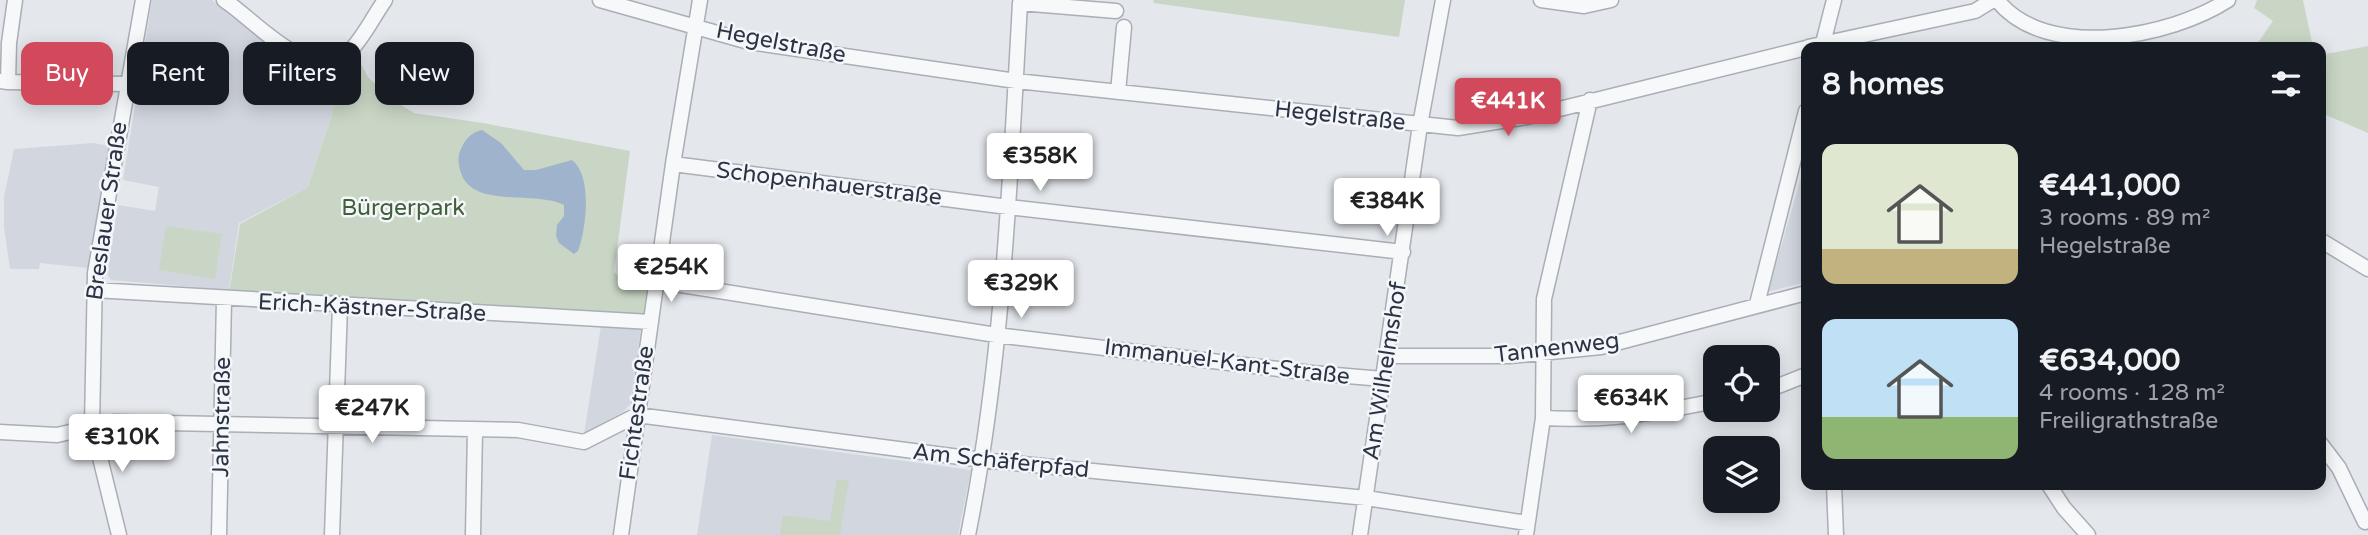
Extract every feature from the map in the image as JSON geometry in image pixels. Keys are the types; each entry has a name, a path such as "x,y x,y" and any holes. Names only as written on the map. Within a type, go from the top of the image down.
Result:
{"street":[{"path":"15,0 4,63 4,81 126,84"},
{"name":"Breslauer Straße","path":"120,535 92,425 94,290 126,84 143,0"},
{"path":"224,0 277,42 321,62 335,61 349,52 385,0"},
{"name":"Hegelstraße","path":"600,0 749,42 1016,81 1469,128 1801,49"},
{"name":"Fichtestraße","path":"621,535 673,164 700,0"},
{"name":"Am Wilhelmshof","path":"1360,535 1420,125 1443,0"},
{"path":"1541,0 1584,6 1611,0"},
{"path":"1824,42 1834,0"},
{"path":"1995,0 2008,13 2039,27 2065,34 2101,37 2175,26 2228,0"},
{"name":"Hegelstraße","path":"1836,42 1975,11 1995,0"},
{"path":"968,535 983,460 996,335 1008,207 1020,3 1116,11"},
{"path":"1118,92 1124,27"},
{"path":"1527,529 1543,418 1544,299 1590,100"},
{"path":"1757,304 1801,131"},
{"name":"Schopenhauerstraße","path":"673,164 1008,207 1403,252"},
{"path":"2326,244 2368,269"},
{"name":"Immanuel-Kant-Straße","path":"656,281 996,335 1383,379"},
{"name":"Erich-Kästner-Straße","path":"94,290 224,300 651,322"},
{"name":"Tannenweg","path":"1387,356 1461,358 1601,347 1801,294"},
{"name":"Jahnstraße","path":"219,535 224,300"},
{"path":"332,535 340,306"},
{"path":"1780,385 1801,376"},
{"path":"1543,418 1595,421 1637,417 1703,403"},
{"path":"0,432 57,435 108,422 526,431 584,442 637,415"},
{"name":"Am Schäferpfad","path":"637,415 983,460 1366,498 1527,529"},
{"path":"473,535 475,430"},
{"path":"2326,451 2339,468 2364,525"},
{"path":"1834,490 1836,535"},
{"path":"2052,490 2088,535"}],"shaded area":[{"path":"152,0 212,0 266,42 243,42 243,105 334,105 308,187 239,223 229,290 111,280 107,274 118,205 155,211 159,187 123,180 135,105 229,105 229,42 145,42"},
{"path":"94,143 109,146 88,268 40,263 39,269 10,269 4,227 4,197 14,149"},
{"path":"1801,177 1801,283 1768,292"},
{"path":"601,326 641,329 630,404 623,412 584,434"},
{"path":"712,435 971,470 958,535 697,535"}],"green space":[{"path":"1153,0 1405,0 1399,37 1154,3"},
{"path":"2257,0 2303,0 2312,42 2258,42 2273,21 2254,8"},
{"path":"2368,46 2368,133 2326,115 2326,54"},
{"name":"Bürgerpark","path":"361,64 375,84 375,105 401,105 414,113 483,123 630,151 614,272 626,282 649,288 645,316 229,293 240,224 308,187 334,105 361,105"},
{"path":"166,226 222,234 215,279 159,270"},
{"path":"837,479 849,481 840,535 780,535 783,515 830,521"}],"water":[{"path":"482,130 501,143 524,170 536,170 572,160 579,168 586,204 578,251 574,254 559,243 556,236 557,225 564,216 564,205 537,199 491,195 468,184 460,170 459,153 467,138"}]}
